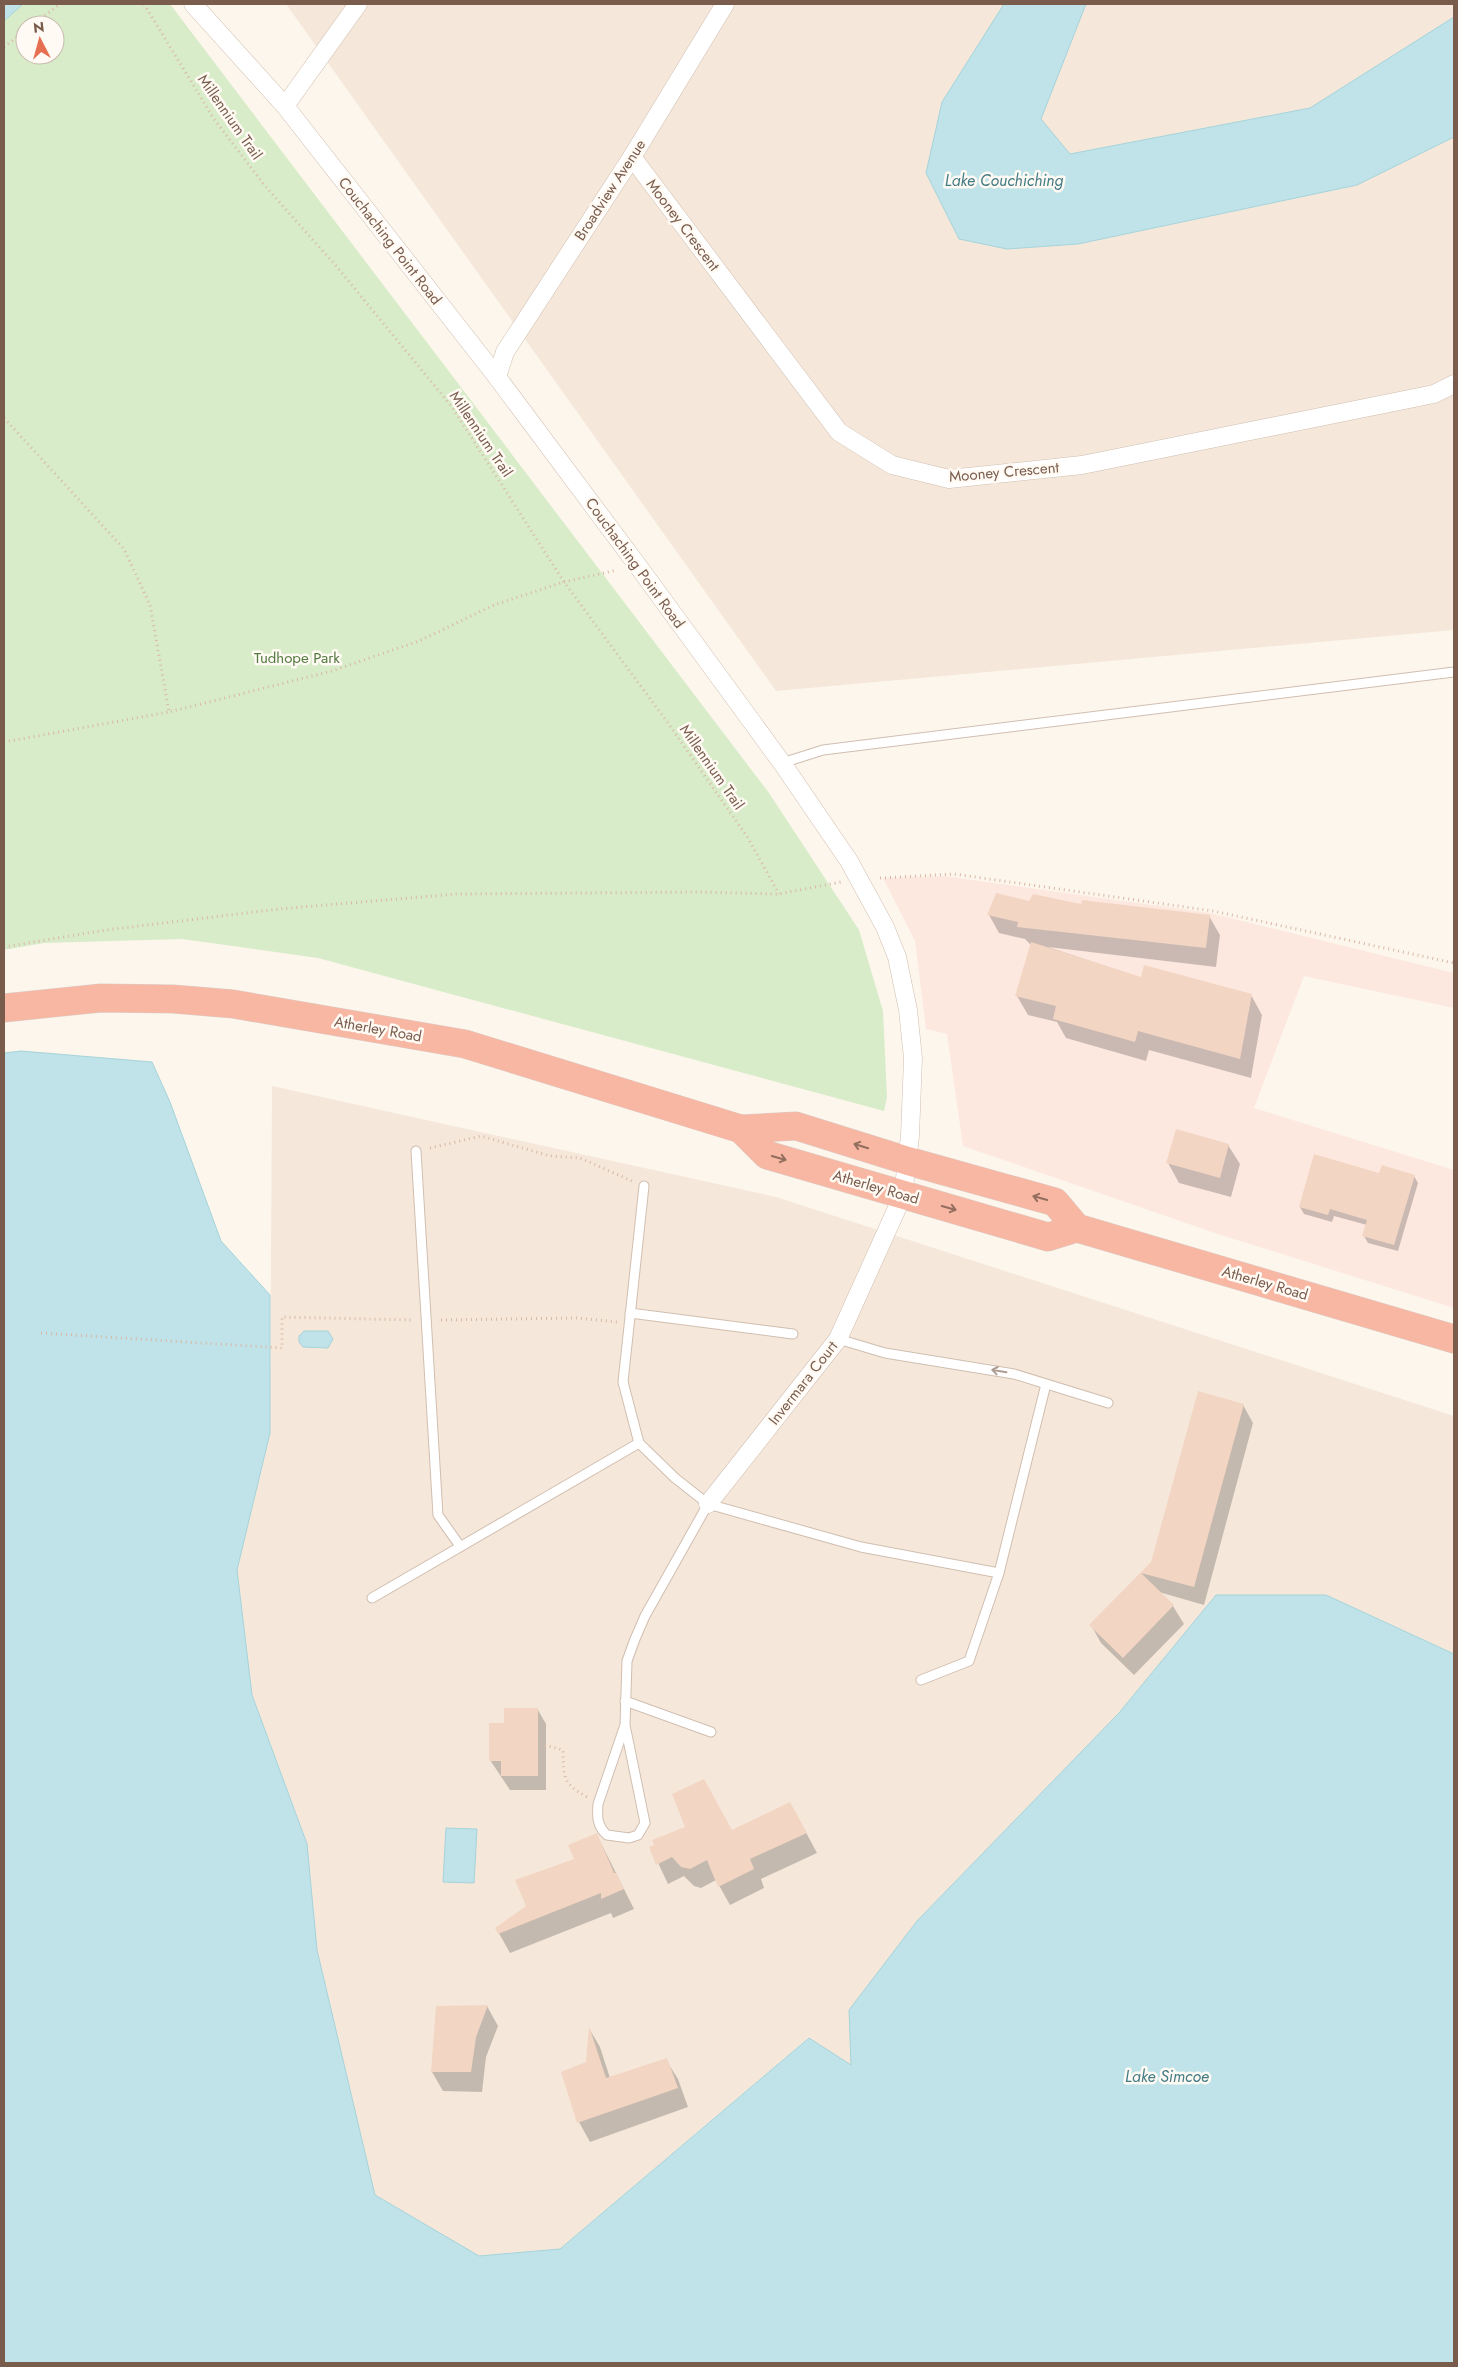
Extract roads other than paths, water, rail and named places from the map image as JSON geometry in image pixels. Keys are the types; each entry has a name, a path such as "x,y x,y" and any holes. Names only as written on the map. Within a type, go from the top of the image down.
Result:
{"highway":[{"name":"Atherley Road","path":"4,1008 101,998 173,998 234,1004 465,1044 741,1129 796,1126 908,1161 1055,1202 1077,1228 1454,1339"},
{"name":"Atherley Road","path":"741,1129 767,1155 1048,1237 1077,1228"}],"street":[{"name":"Couchaching Point Road","path":"193,4 285,106 497,377 782,763 859,879 885,927 897,957 908,1010 913,1058 908,1161 903,1195"},
{"path":"285,106 358,4"},
{"name":"Broadview Avenue","path":"497,377 505,352 632,157 725,4"},
{"name":"Mooney Crescent","path":"632,157 839,432 892,465 949,479 1082,465 1434,394 1454,384"},
{"name":"Invermara Court","path":"708,1504 838,1339 903,1195"}],"lane":[{"path":"782,763 823,750 1454,672"},
{"path":"416,1151 438,1515 460,1546"},
{"path":"644,1186 623,1382 639,1442 675,1478 708,1504 862,1547 999,1573"},
{"path":"630,1313 794,1334"},
{"path":"838,1339 885,1353 1014,1374 1108,1403"},
{"path":"921,1680 970,1660 999,1573 1046,1384"},
{"path":"372,1598 639,1442"},
{"path":"625,1725 598,1804 598,1825 607,1835 629,1838 638,1835 645,1823 625,1725 624,1701 628,1661 645,1616 708,1504"},
{"path":"624,1701 711,1732"}],"water":[{"path":"4,4 23,4 4,21"},
{"name":"Lake Couchiching","path":"1004,4 1086,4 1041,119 1070,154 1310,108 1454,17 1454,137 1357,185 1078,244 1007,249 959,239 926,173 942,102"},
{"name":"Lake Simcoe","path":"21,1051 152,1062 170,1102 221,1241 270,1295 270,1433 237,1570 252,1695 307,1844 317,1950 375,2195 479,2256 560,2249 809,2038 851,2065 849,2010 917,1921 1119,1713 1216,1595 1326,1595 1454,1654 1454,2363 4,2363 4,1053"},
{"path":"304,1331 328,1331 333,1339 328,1348 303,1347 299,1342 299,1336"},
{"path":"446,1828 477,1829 474,1883 443,1882"}],"park label":[{"name":"Tudhope Park","path":"297,658"}]}
